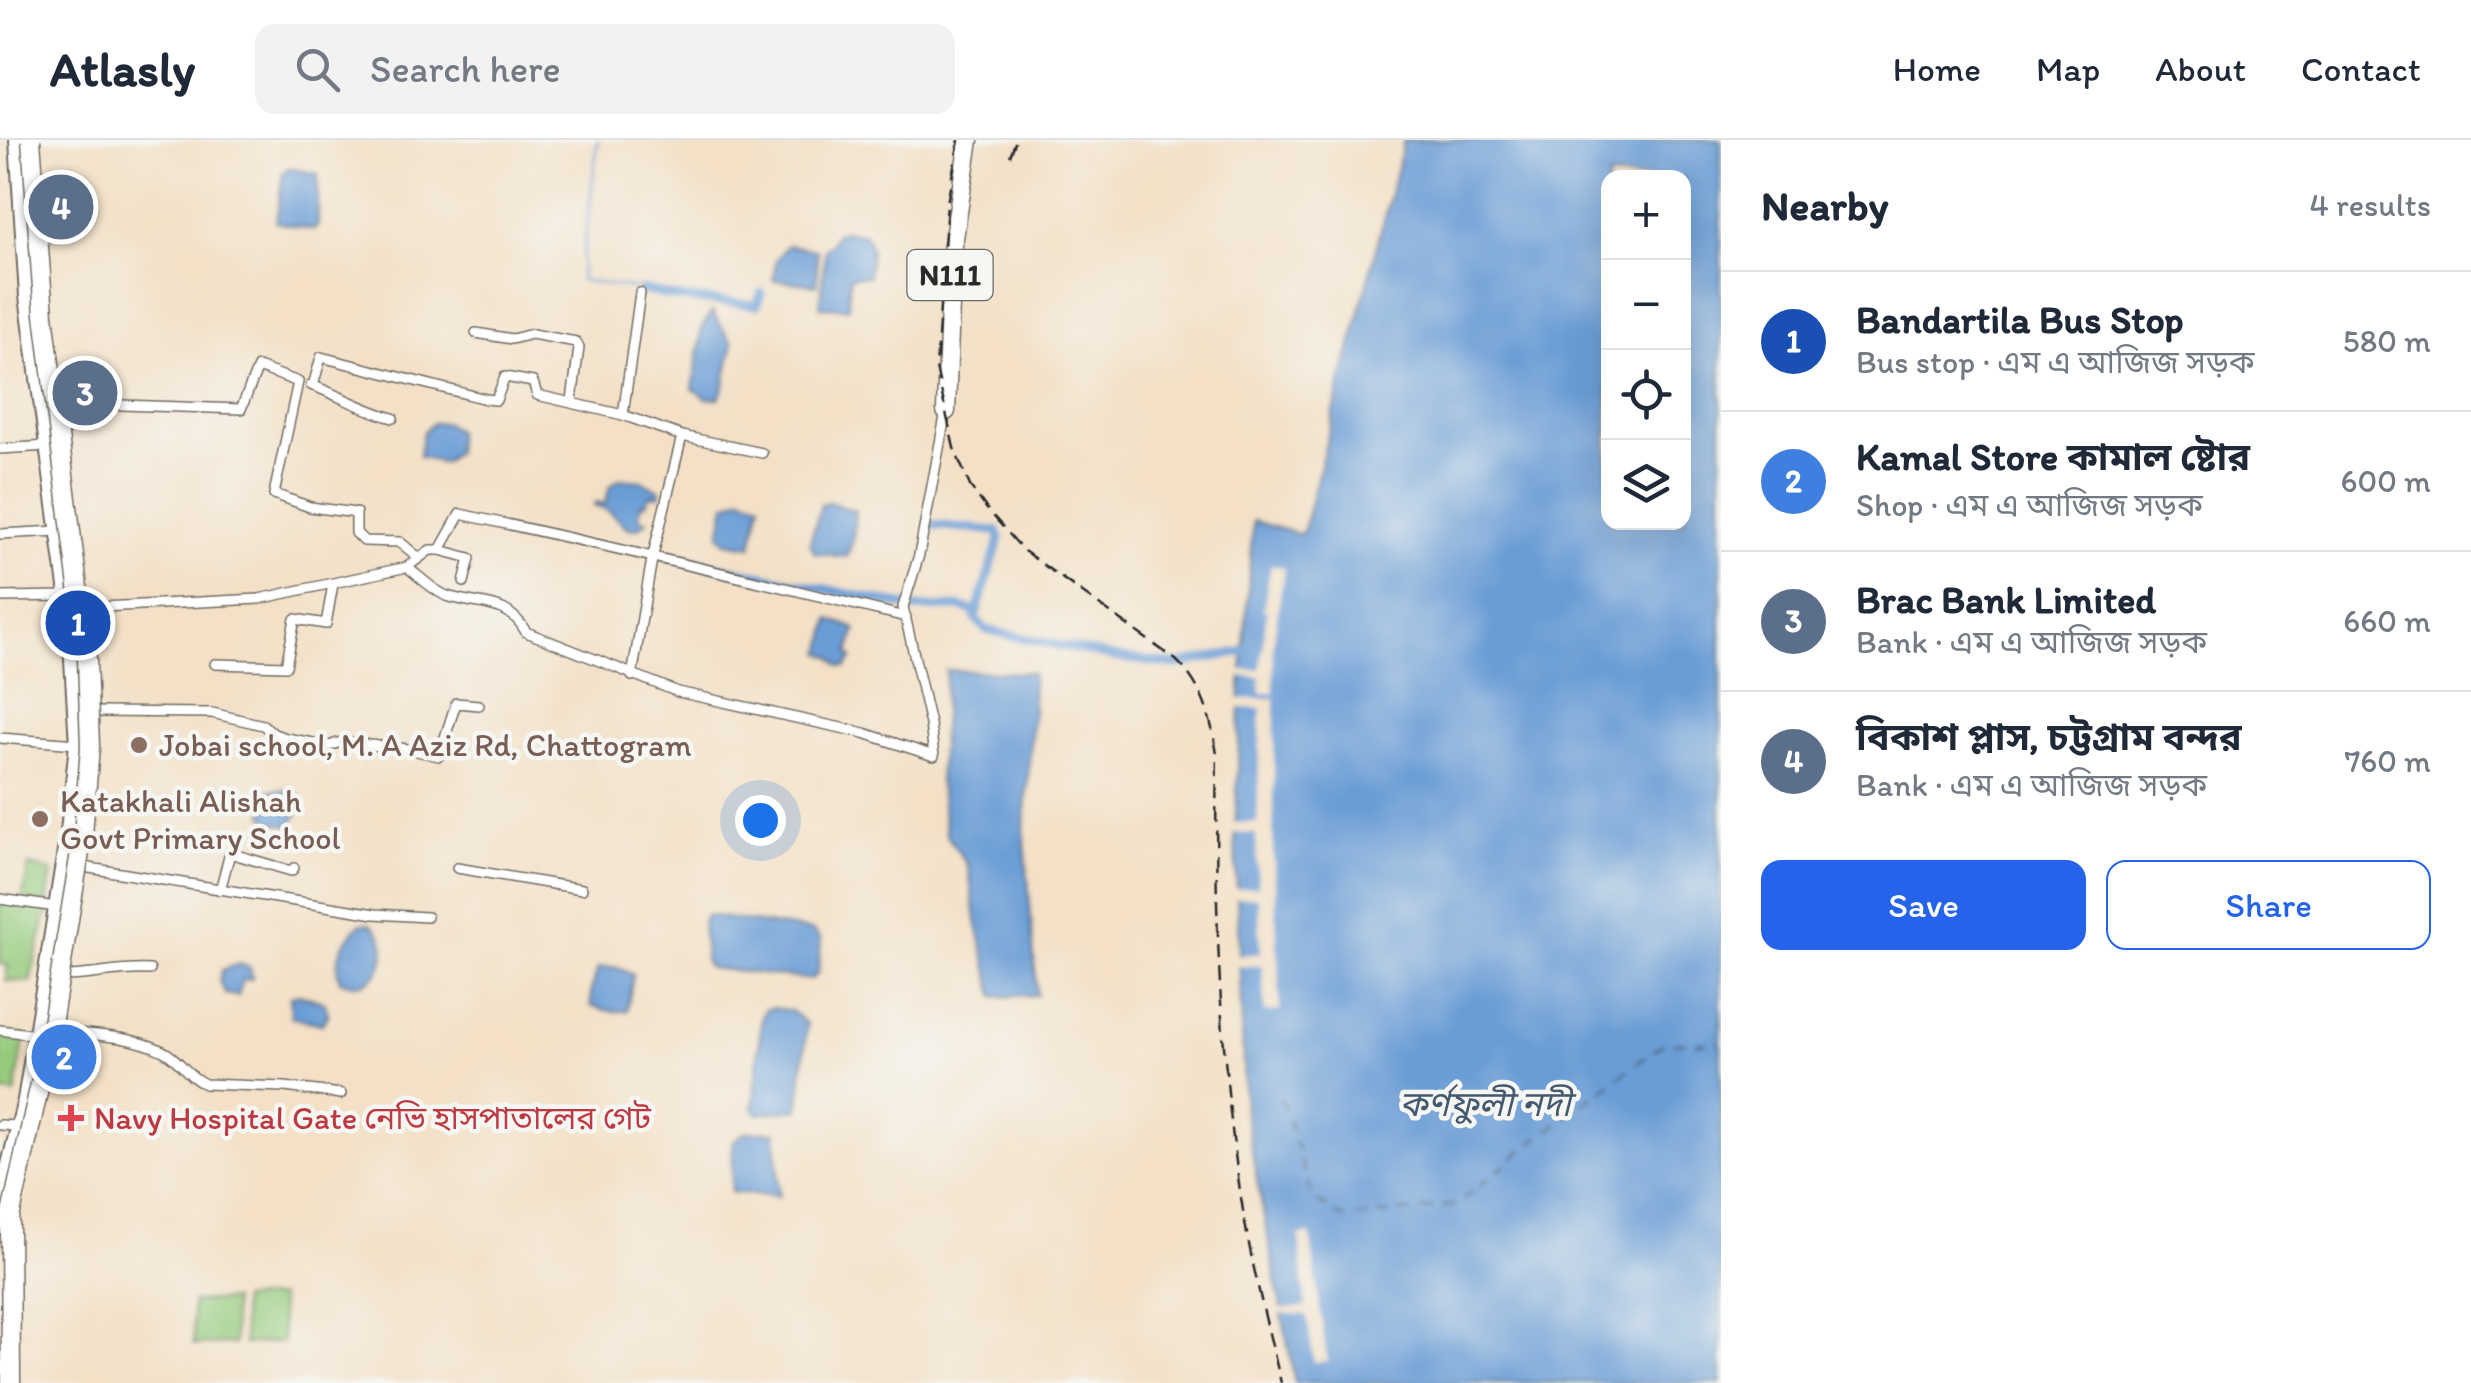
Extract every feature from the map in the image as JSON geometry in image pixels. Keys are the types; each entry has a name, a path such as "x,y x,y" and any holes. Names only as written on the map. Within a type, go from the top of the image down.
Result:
{"highway":[{"path":"2,1383 2,1217 42,1028 74,834 81,747 79,659 35,316 20,140"},
{"path":"13,1383 10,1218 48,1048 83,834 90,746 87,659 44,315 33,140"},
{"name":"N111","path":"946,411 952,251 969,140"}],"main road":[{"path":"0,1202 36,1035 68,832 77,744 68,603 27,296 20,140"},
{"path":"13,1383 15,1220 55,1031 83,867 95,747 87,607 48,303 33,140"}],"street":[{"path":"623,415 640,294"},
{"path":"476,333 512,339 532,334 576,342 580,348 572,400"},
{"path":"314,386 321,357 486,399 496,400 505,377 519,378 533,382 537,395 572,400 682,436 762,452"},
{"path":"62,403 241,409 258,368 337,394 359,407 393,418"},
{"path":"298,382 274,494 310,507 356,513 356,533 364,541 400,542 418,558"},
{"path":"407,567 444,595 505,608 517,617 526,632 632,676 695,696 864,733 934,756 904,609 919,554 946,411"},
{"path":"632,676 652,559 682,436"},
{"path":"0,449 47,446"},
{"path":"440,550 460,514 582,539 652,559 904,609"},
{"path":"0,534 59,531"},
{"path":"0,597 87,607 259,599 407,567 430,550 470,558 464,582"},
{"path":"214,664 286,666 294,620 326,624 333,584"},
{"path":"94,712 212,714 263,724 274,734 328,746 341,742 440,756 456,703 479,705"},
{"path":"0,738 77,744"},
{"path":"220,890 230,853 291,871 294,868"},
{"path":"83,867 375,914 427,917"},
{"path":"456,868 582,888"},
{"path":"0,899 56,907"},
{"path":"64,976 86,976 114,969 150,970"},
{"path":"0,1030 36,1035"},
{"path":"55,1031 152,1046 168,1053 193,1079 206,1084 341,1094"},
{"path":"0,1125 18,1126"}],"green space":[{"path":"29,866 52,871 47,904 22,900"},
{"path":"0,901 48,909 30,982 6,980 8,965 0,964"},
{"path":"0,1033 25,1036 15,1094 0,1091"},
{"path":"279,1297 283,1342 244,1344 241,1300"},
{"path":"232,1300 234,1344 194,1345 192,1302"}],"water":[{"name":"কর্ণফুলী নদী","path":"1404,140 1721,140 1721,1383 1295,1383 1245,1114 1235,838 1253,521 1298,534 1303,532"},
{"path":"289,168 318,174 318,225 314,230 276,222 283,172"},
{"path":"836,233 866,235 871,251 868,276 850,277 848,308 820,307 825,248"},
{"path":"787,245 817,250 817,285 773,280 776,260"},
{"path":"712,312 733,344 719,398 706,398 693,389 702,327"},
{"path":"433,423 446,423 457,431 455,452 443,463 419,456 423,432"},
{"path":"619,479 642,481 661,491 660,496 650,495 647,504 641,504 639,518 647,521 638,528 628,528 607,510 594,506 596,502 605,504 610,486"},
{"path":"742,497 761,503 752,546 726,542 720,535 726,504"},
{"path":"828,502 855,511 847,557 815,553 810,543 821,505"},
{"path":"830,619 856,629 849,653 853,657 847,667 822,653"},
{"path":"946,670 1032,673 1024,828 1037,995 995,997 977,926 968,866 946,834 939,781"},
{"path":"287,790 300,799 290,826 271,822 264,816 265,791"},
{"path":"707,915 813,931 821,940 818,973 805,979 710,968 705,962 702,921"},
{"path":"368,923 376,929 384,947 381,967 367,981 340,981 337,965 341,951 359,925"},
{"path":"239,964 250,968 252,979 242,980 238,996 225,994 219,981 222,970"},
{"path":"616,967 633,975 627,1011 591,1006 598,968"},
{"path":"299,994 325,1003 328,1014 322,1024 291,1017 290,997"},
{"path":"766,1009 791,1011 807,1024 799,1109 758,1114 753,1108 762,1015"},
{"path":"745,1132 776,1132 779,1196 731,1192 733,1142"}],"pier":[{"path":"1271,565 1284,567 1273,646 1274,693 1261,693 1260,677 1237,676 1237,670 1260,669 1267,611 1263,610"},
{"path":"1275,698 1273,846 1280,1011 1265,1012 1262,965 1235,967 1235,956 1261,953 1258,897 1233,898 1232,889 1258,887 1256,834 1233,833 1232,823 1257,822 1261,708 1235,708 1236,699"},
{"path":"1310,1234 1327,1361 1314,1362 1307,1315 1278,1313 1278,1309 1306,1307 1299,1236"}],"waterway":[{"path":"598,140 580,280 636,289"},
{"path":"642,290 678,298 757,305 761,293"},
{"path":"932,525 997,531 1000,538 975,618 986,630 1114,657 1176,665 1254,652"},
{"path":"663,555 916,608 960,607 976,612"}],"ferry route":[{"path":"1281,1098 1313,1199 1343,1218 1379,1215 1456,1205 1664,1043 1721,1043"}],"railway":[{"path":"959,140 947,203 936,368 954,448 970,486 1024,551 1176,660 1199,692 1212,728 1217,754 1216,867 1228,1092 1246,1226 1281,1383"},
{"path":"1010,156 1016,140"}],"place":[{"name":"বিকাশ প্লাস, চট্টগ্রাম বন্দর","path":"61,207"},
{"name":"Brac Bank Limited","path":"85,393"},
{"name":"Bandartila Bus Stop","path":"78,623"},
{"name":"Jobai school, M. A Aziz Rd, Chattogram","path":"139,745"},
{"name":"Katakhali Alishah Govt Primary School","path":"40,819"},
{"name":"Kamal Store কামাল ষ্টোর","path":"64,1057"},
{"name":"Navy Hospital Gate নেভি হাসপাতালের গেট","path":"71,1118"}]}
